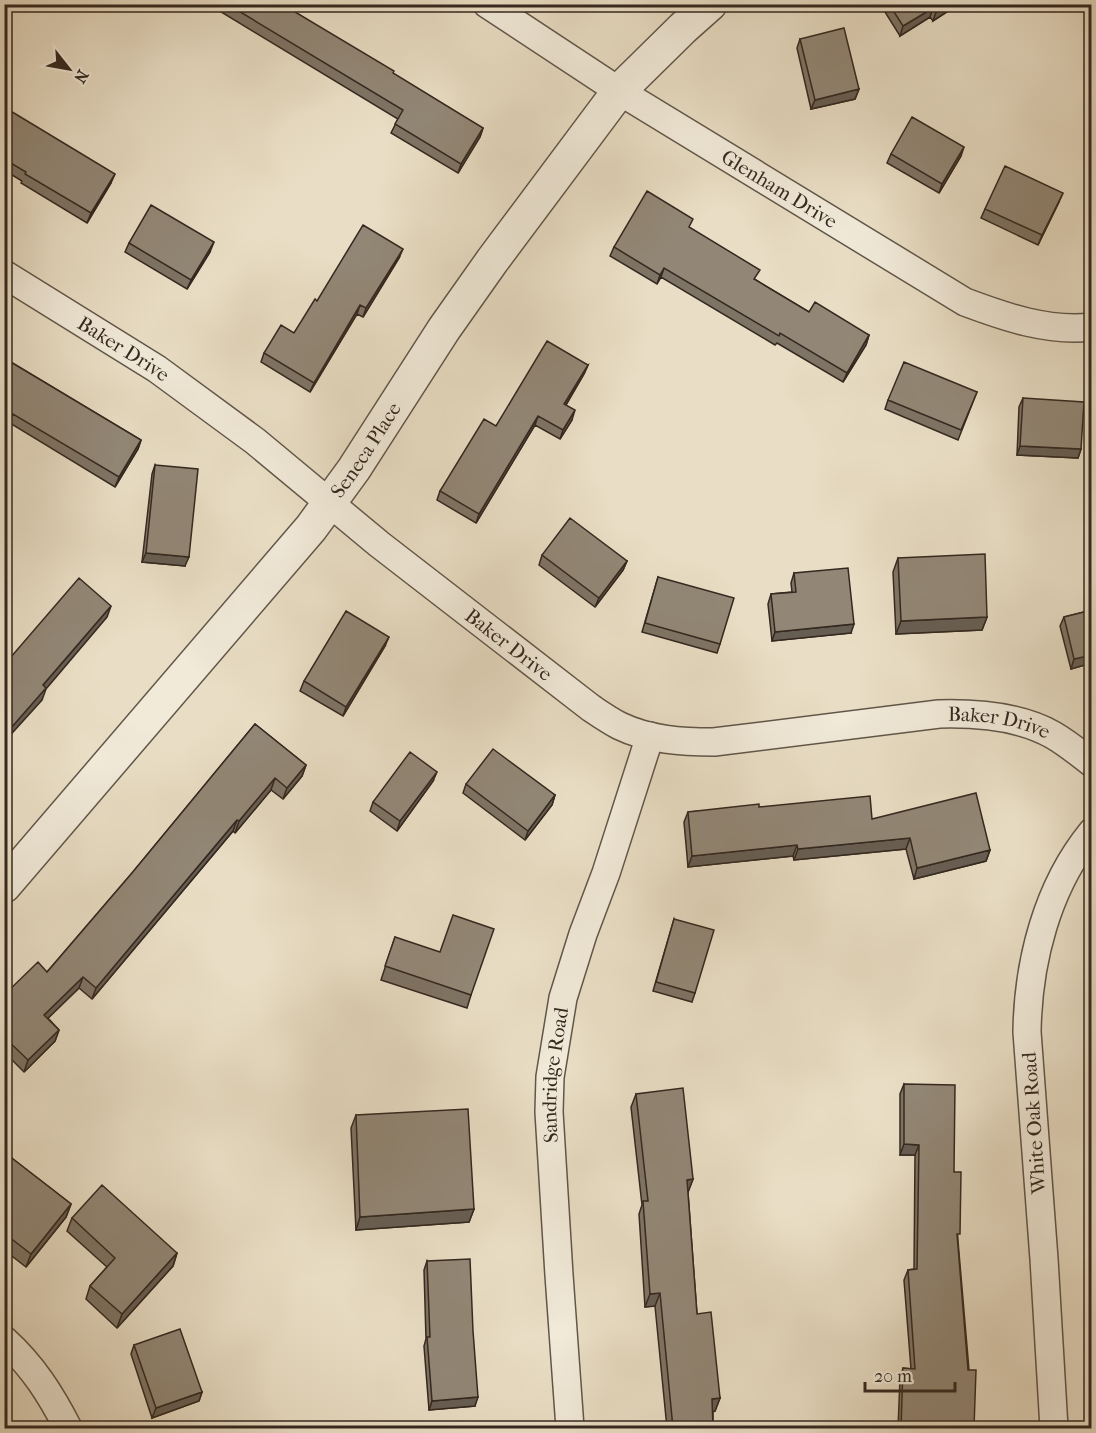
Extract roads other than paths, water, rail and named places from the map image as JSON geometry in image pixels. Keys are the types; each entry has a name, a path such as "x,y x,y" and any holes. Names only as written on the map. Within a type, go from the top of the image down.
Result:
{"street":[{"name":"Glenham Drive","path":"487,4 619,91 965,302 998,314 1037,324 1092,327"},
{"name":"Seneca Place","path":"4,886 312,528 354,470 444,329 619,91 683,28 711,4"},
{"name":"Baker Drive","path":"4,274 157,369 255,441 379,544 591,708 619,726 650,736 681,742 714,742 939,714 962,714 1006,718 1028,724 1051,734 1092,763"},
{"name":"Sandridge Road","path":"570,1428 549,1112 550,1077 563,998 650,736"},
{"name":"White Oak Road","path":"1054,1428 1027,1006 1034,955 1041,930 1060,882 1084,841 1092,832"},
{"path":"4,1340 40,1378 68,1428"}]}
